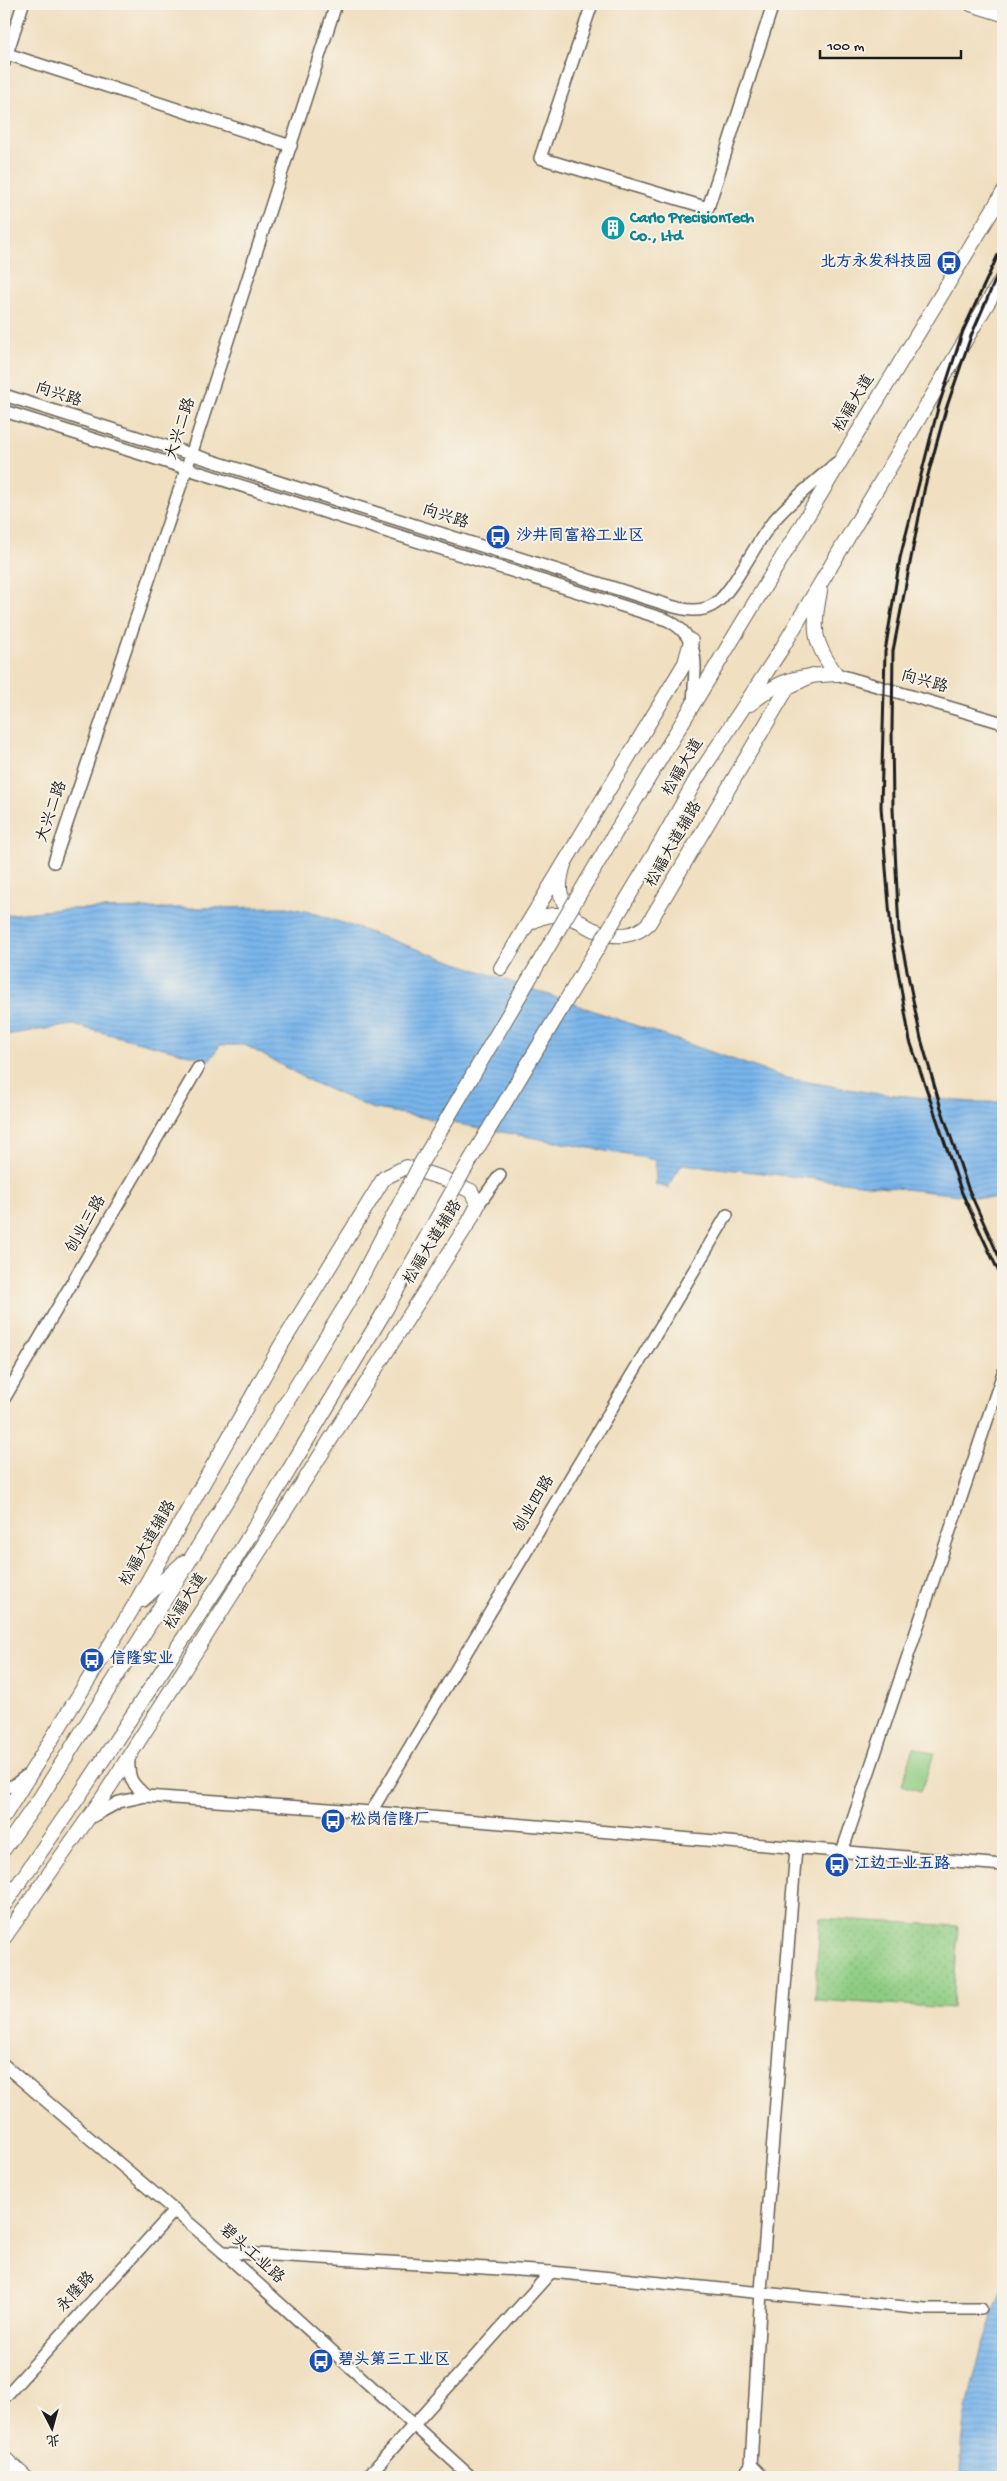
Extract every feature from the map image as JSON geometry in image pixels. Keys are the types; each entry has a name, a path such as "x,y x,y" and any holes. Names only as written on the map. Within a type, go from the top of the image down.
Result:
{"main road":[{"path":"971,4 1003,14"},
{"name":"松福大道","path":"4,1849 46,1790 195,1552 352,1295 421,1163 617,830 1003,193"},
{"name":"松福大道","path":"4,1905 79,1796 230,1568 386,1308 462,1174 660,844 697,778 822,582 1003,276"},
{"name":"松福大道","path":"822,582 814,623 820,652 836,674"},
{"name":"松福大道辅路","path":"501,968 685,663 691,641"},
{"name":"松福大道","path":"740,713 769,689 793,678 836,674"},
{"name":"松福大道辅路","path":"564,864 560,879 560,893 565,906 584,923 611,935 623,936 642,930 649,923 788,687 813,675"},
{"path":"527,925 537,918 549,915 560,915 584,923"},
{"name":"松福大道辅路","path":"4,1816 28,1774 131,1611 280,1347 384,1178 406,1167 442,1178 471,1191 478,1205 469,1222 129,1756 4,1938"},
{"path":"131,1611 195,1552"},
{"path":"203,1642 230,1568"},
{"path":"4,2458 25,2477"}],"street":[{"path":"23,4 5,56 291,146"},
{"name":"大兴二路","path":"54,862 191,455 336,4"},
{"path":"592,4 540,158 708,208 774,4"},
{"name":"向兴路","path":"4,396 662,603 694,610 704,609 720,600 758,540 776,518 844,455"},
{"name":"向兴路","path":"4,411 667,620 678,626 691,641"},
{"path":"691,641 694,652 693,705"},
{"name":"向兴路","path":"836,674 1003,723"},
{"name":"创业三路","path":"4,1399 198,1068"},
{"path":"478,1205 500,1175"},
{"name":"创业四路","path":"371,1812 727,1215"},
{"path":"842,1852 1003,1373"},
{"path":"129,1756 129,1772 132,1784 146,1796"},
{"path":"4,1787 13,1786 28,1774"},
{"path":"86,1820 119,1802 146,1796 371,1812 1003,1865"},
{"path":"742,2477 751,2465 761,2291 796,1848"},
{"name":"碧头工业路","path":"4,2065 224,2252 470,2477"},
{"name":"永隆路","path":"4,2398 175,2210"},
{"path":"224,2252 551,2272 761,2291 926,2309 981,2309"},
{"path":"367,2477 551,2272"},
{"path":"751,2465 763,2477"}],"green space":[{"path":"914,1747 934,1754 921,1791 902,1785"},
{"path":"820,1918 958,1926 953,2008 815,2000"}],"water":[{"path":"287,907 314,913 786,1078 872,1093 972,1102 1003,1102 1003,1200 682,1164 668,1188 656,1185 655,1160 371,1108 312,1082 245,1045 220,1045 210,1060 73,1025 4,1035 4,915 61,909"},
{"path":"1003,2286 1003,2477 960,2477 964,2427 973,2380 986,2334"}],"railway":[{"path":"1003,244 963,331 938,408 900,558 885,652 881,807 891,930 910,1041 962,1193 1003,1281"},
{"path":"1003,262 971,336 946,409 925,486 893,651 892,729 893,809 899,931 921,1039 940,1105 968,1188 1003,1266"}],"place":[{"name":"Carlo PrecisionTech Co., Ltd","path":"613,228"},
{"name":"北方永发科技园","path":"949,263"},
{"name":"沙井同富裕工业区","path":"498,537"},
{"name":"信隆实业","path":"92,1660"},
{"name":"松岗信隆厂","path":"333,1821"},
{"name":"江边工业五路","path":"837,1865"},
{"name":"碧头第三工业区","path":"321,2361"}]}
